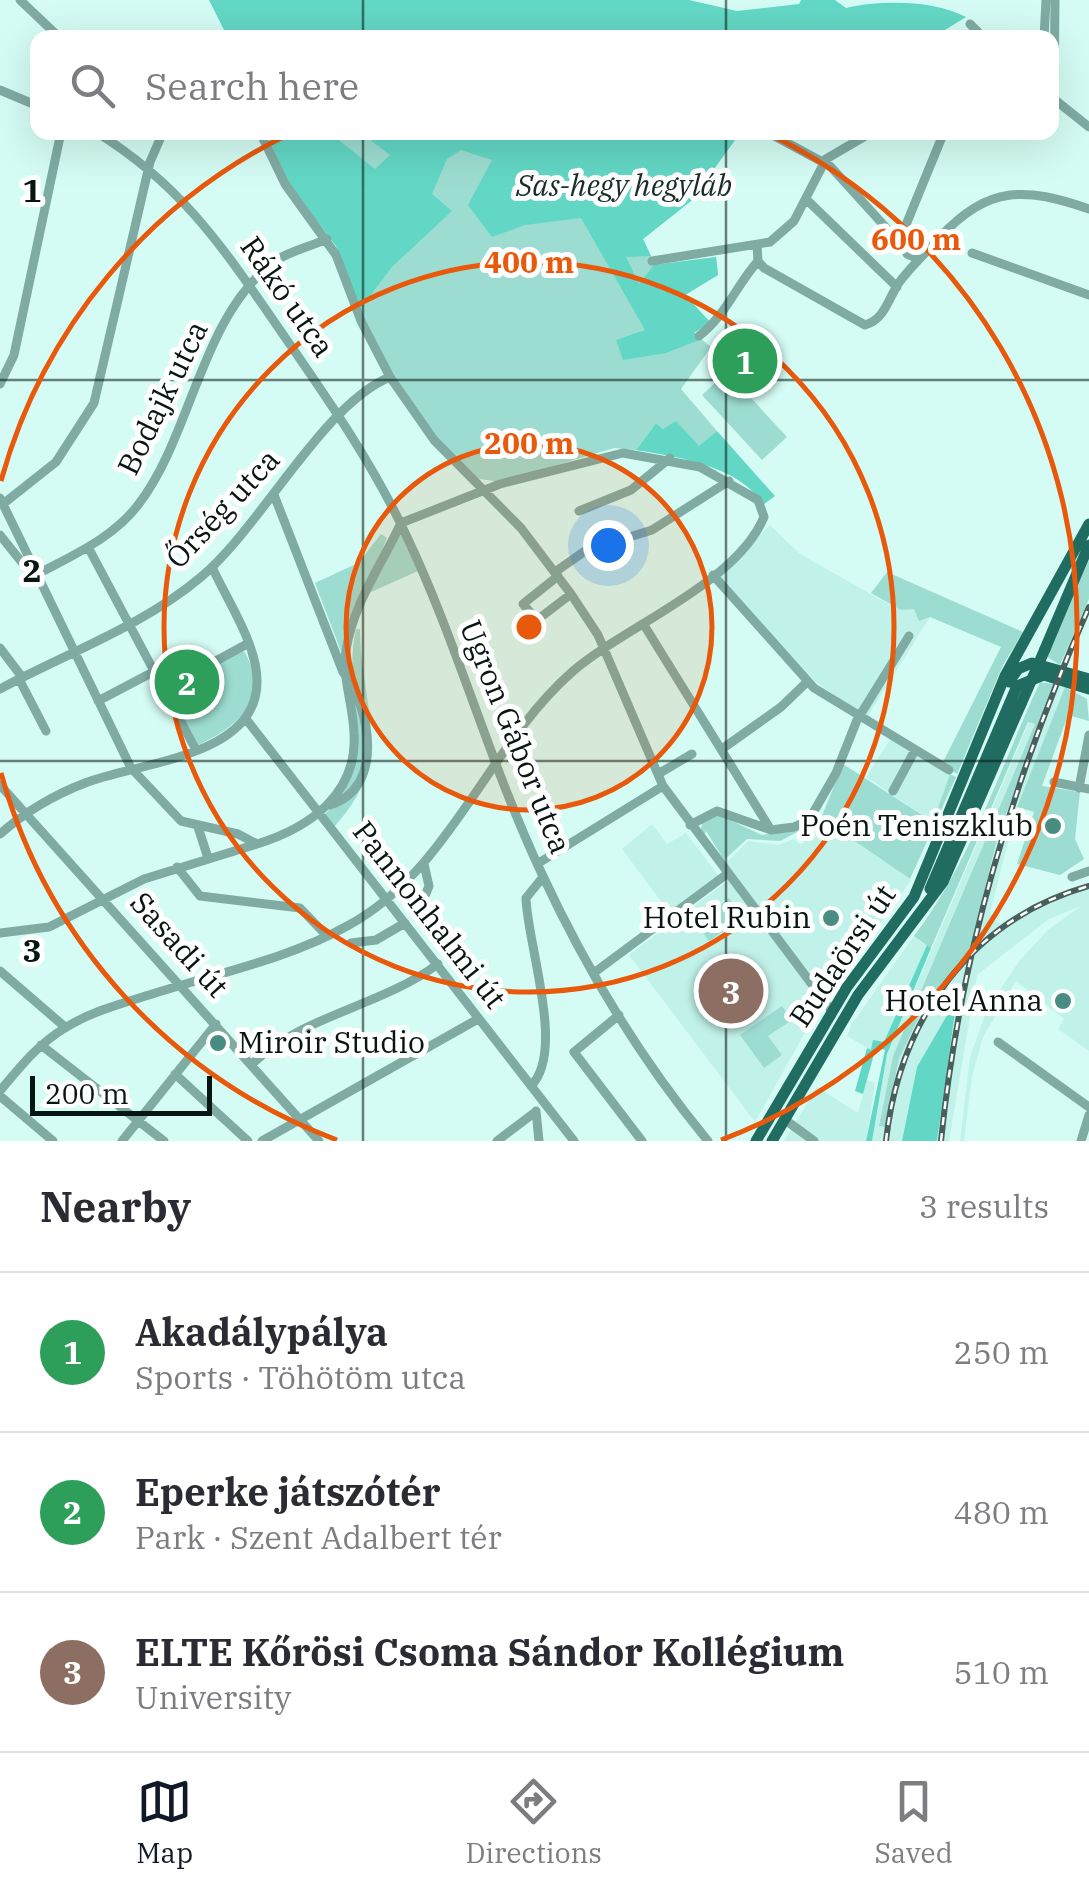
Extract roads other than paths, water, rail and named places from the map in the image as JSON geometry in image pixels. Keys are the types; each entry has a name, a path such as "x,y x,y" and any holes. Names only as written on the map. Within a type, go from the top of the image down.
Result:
{"main road":[{"name":"Budaörsi út","path":"756,1141 832,1010 914,897 1005,676 1089,524"},
{"name":"Budaörsi út","path":"772,1141 858,995 951,865 1017,698 1046,646 1089,546"},
{"path":"972,761 1018,670 1038,663 1089,680"},
{"path":"1017,698 1022,682 1039,675 1089,689"}],"street":[{"path":"20,0 52,30"},
{"path":"1044,30 1046,0"},
{"path":"1054,30 1055,0"},
{"path":"970,24 976,30"},
{"path":"0,90 30,103"},
{"path":"1059,104 1089,127"},
{"path":"0,384 14,355 59,140"},
{"name":"Rákó utca","path":"108,140 150,167 213,234 339,416 400,523"},
{"path":"160,140 150,167 94,403 66,452 42,477 2,501 132,768 167,810 198,827 238,834 257,844"},
{"path":"264,140 285,184 327,239 390,378 434,440 521,528 572,594 604,648 663,786 832,1010"},
{"path":"781,140 834,169 893,235 900,236"},
{"path":"652,261 758,245 784,233 807,200 822,164 860,140"},
{"path":"919,258 908,254 900,236 941,140"},
{"path":"758,261 865,325 876,321 919,258 965,212 1000,196 1034,194 1089,209"},
{"path":"807,200 896,287"},
{"name":"Bodajk utca","path":"38,574 120,524 144,496 216,342 250,288 280,258 327,239"},
{"path":"699,336 719,321 741,280 758,261 758,245"},
{"path":"972,254 1089,295"},
{"name":"Őrség utca","path":"0,689 128,624 212,567 339,416 368,389 390,378"},
{"path":"53,1141 0,1093 40,1045 95,1012 328,936 386,900 424,864 496,760 553,690 604,648 714,575 757,531 764,517 762,506 728,481 670,458 612,454 482,490 400,523 357,608 343,672"},
{"path":"580,511 631,490 670,458"},
{"path":"572,594 534,619 523,601 585,552 652,530 728,481"},
{"path":"0,933 49,926 177,867 282,836 329,805 344,784 353,750 343,672 274,496"},
{"name":"Ugron Gábor utca","path":"400,523 544,877 526,898 544,1034 544,1062 530,1086"},
{"path":"0,535 42,587"},
{"path":"88,547 196,750"},
{"path":"0,834 26,814 83,784 220,742 246,719 258,682 247,644 212,567"},
{"path":"714,575 808,681 949,770"},
{"path":"644,625 771,830"},
{"path":"690,825 717,811 771,830 802,825 817,812 860,717 908,636"},
{"path":"98,701 180,660 203,668 247,644"},
{"path":"0,648 46,730"},
{"path":"722,748 808,681"},
{"name":"Pannonhalmi út","path":"246,719 574,1141"},
{"path":"1054,782 1084,789 1089,735"},
{"path":"894,790 915,750"},
{"path":"658,774 692,754"},
{"name":"Sasadi út","path":"0,784 319,1141"},
{"path":"537,864 663,786"},
{"path":"198,827 208,858"},
{"path":"418,913 428,886 424,864"},
{"path":"177,867 200,896 300,908 328,936"},
{"path":"1072,876 1089,871"},
{"path":"595,972 727,874"},
{"path":"544,877 619,1015 667,1092 708,1141"},
{"path":"351,942 376,940 405,924"},
{"path":"252,1064 293,1032 411,984 438,964"},
{"path":"0,971 65,1027"},
{"path":"619,1015 574,1052 642,1141"},
{"path":"262,1141 478,1019"},
{"path":"122,1141 216,1024"},
{"path":"998,1042 1089,1108"},
{"path":"40,1045 164,1141"},
{"path":"176,1074 248,1141"},
{"path":"498,1141 544,1103"},
{"path":"534,1113 539,1141"},
{"path":"1081,1141 1089,1116"},
{"path":"784,1119 814,1141"}],"railway":[{"path":"941,1141 961,1002 994,868 1036,737 1089,607"},
{"path":"886,1141 906,1055 947,981 975,950 1008,923 1046,902 1089,886"}],"place":[{"name":"Akadálypálya","path":"745,361"},
{"name":"Eperke játszótér","path":"187,682"},
{"name":"Poén Teniszklub","path":"1053,826"},
{"name":"Hotel Rubin","path":"831,918"},
{"name":"ELTE Kőrösi Csoma Sándor Kollégium","path":"731,991"},
{"name":"Hotel Anna","path":"1063,1001"},
{"name":"Miroir Studio","path":"218,1043"}],"park label":[{"name":"Sas-hegy hegyláb","path":"624,186"}]}
